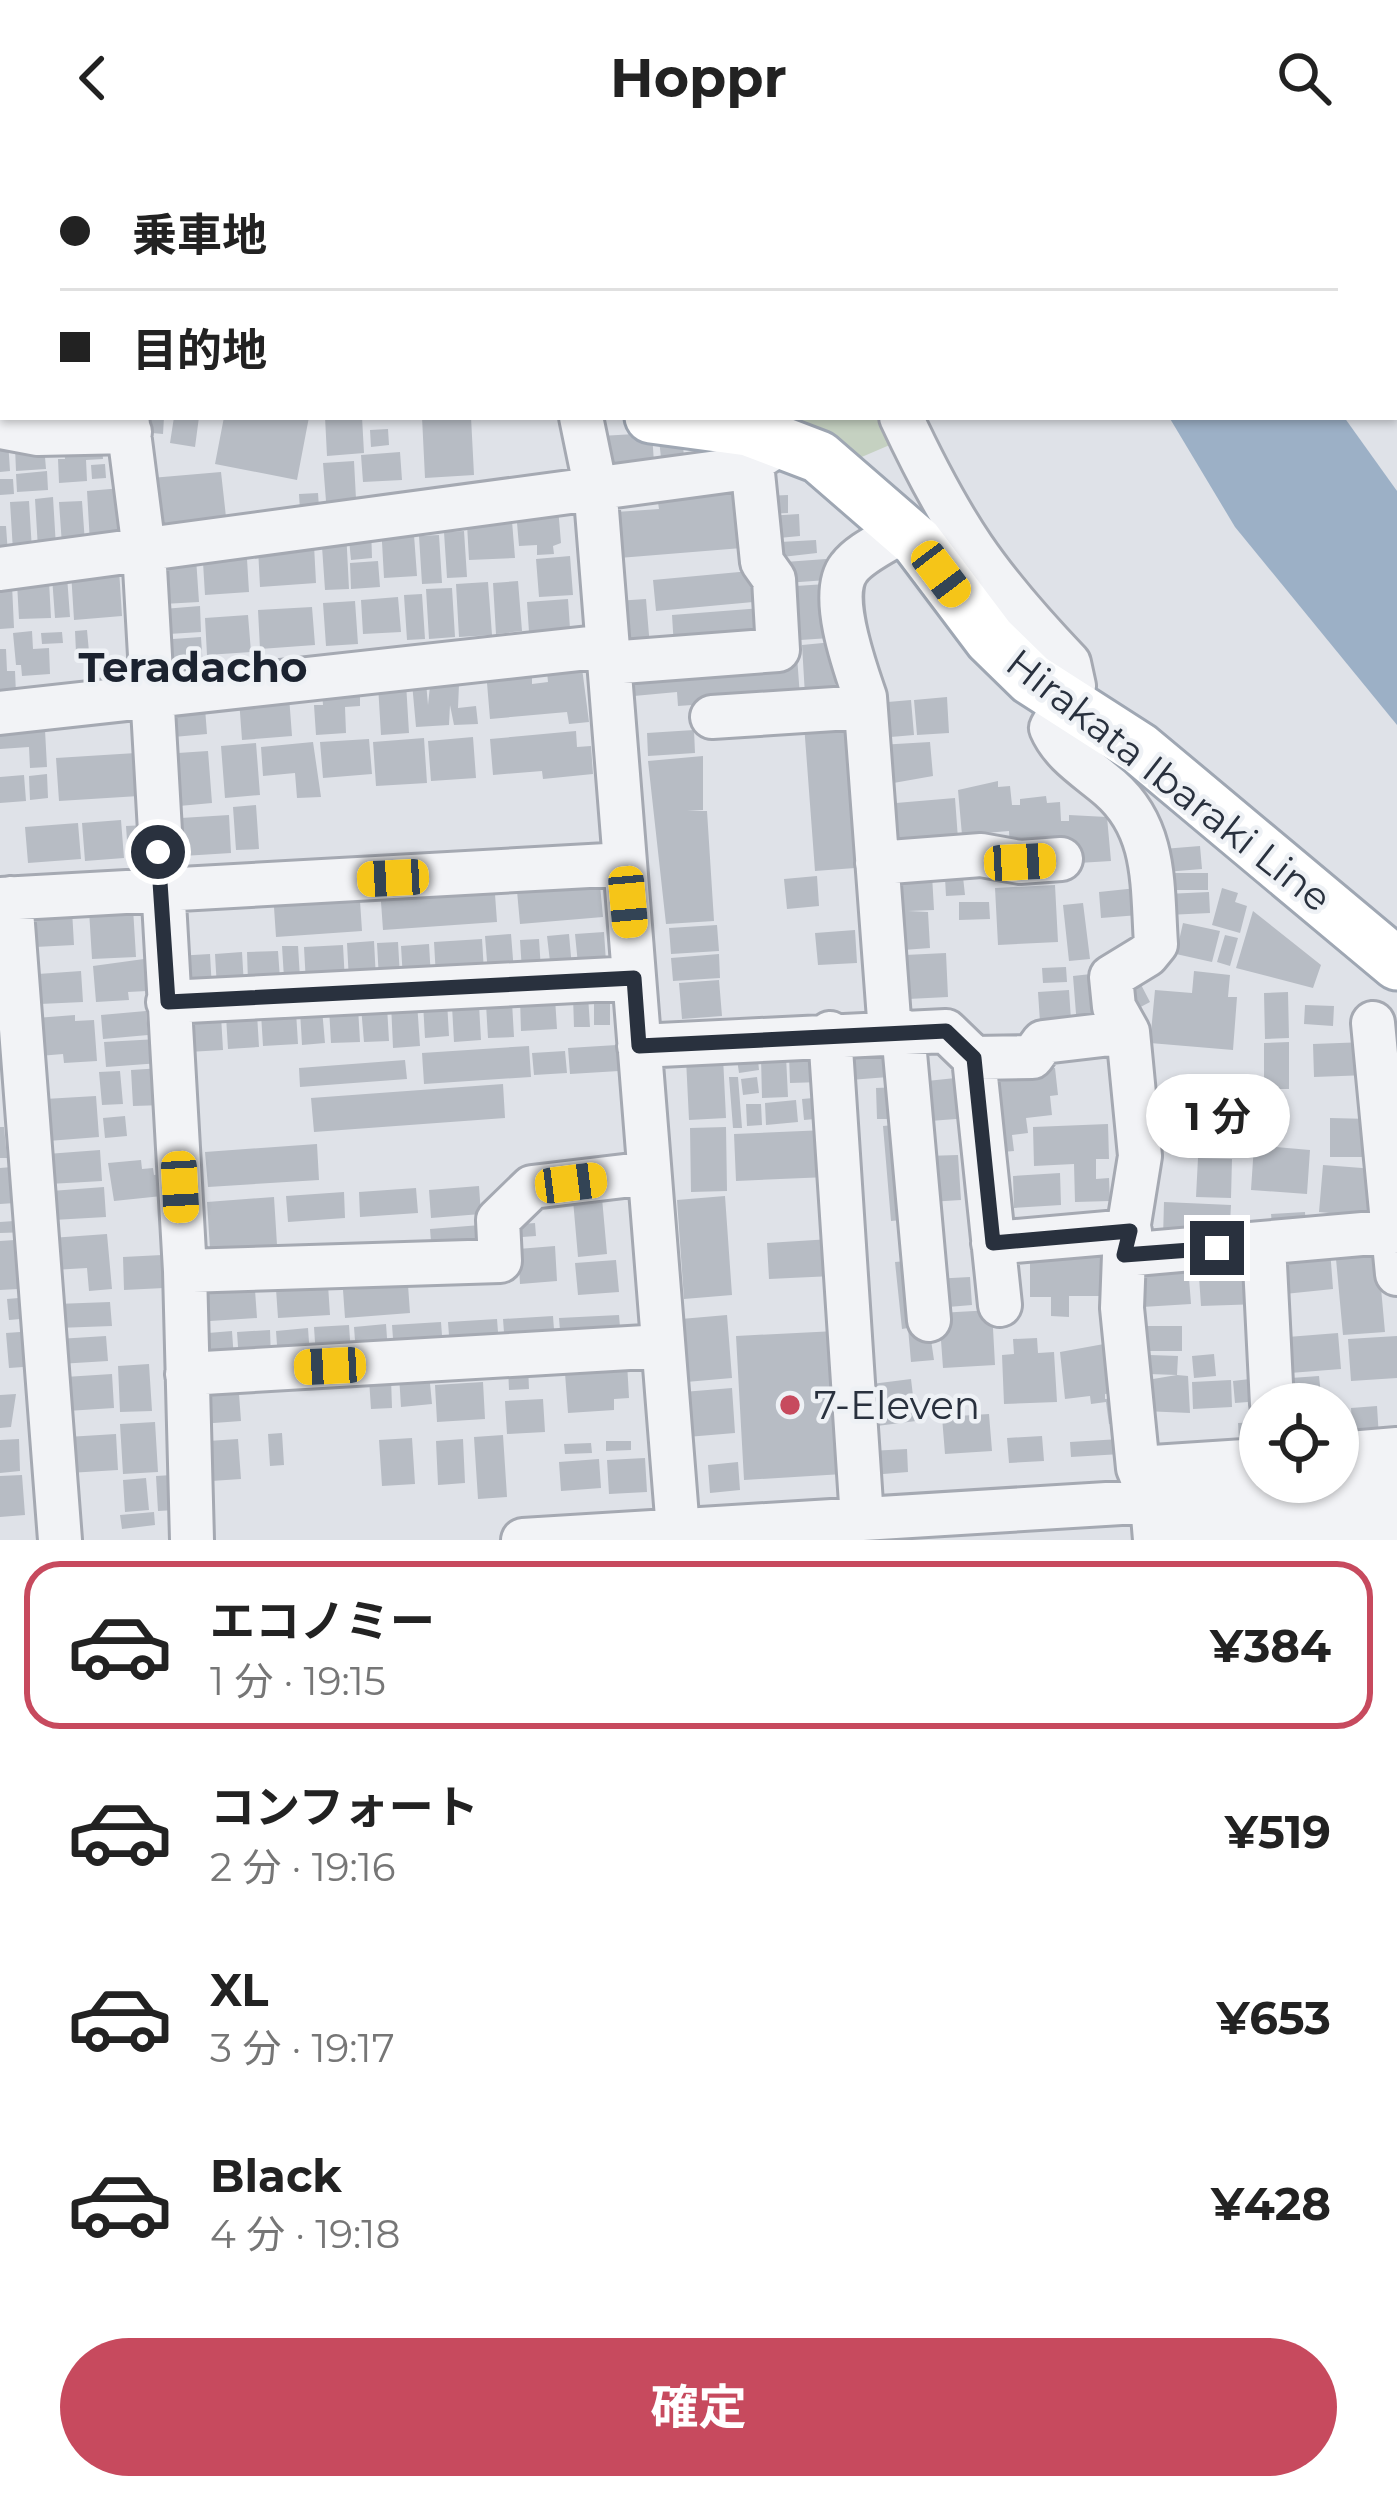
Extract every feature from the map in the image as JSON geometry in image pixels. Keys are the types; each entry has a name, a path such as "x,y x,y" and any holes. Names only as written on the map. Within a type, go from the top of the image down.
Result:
{"main road":[{"name":"Hirakata Ibaraki Line","path":"673,420 748,430 768,452 819,457 904,530 991,639 1031,679 1225,815 1397,964"}],"street":[{"path":"582,420 595,484 663,1346 696,1533"},
{"path":"902,420 926,476 969,550 1069,664 1074,686 1051,728 1058,744 1115,792 1148,838 1156,944 1147,956 1111,977 1114,1007 1128,1032 1140,1156 1122,1307 1150,1513"},
{"path":"0,427 38,434 128,425 144,550 184,1271 192,1540"},
{"path":"0,569 595,484 768,452 762,562 774,579 778,650 608,655 0,713"},
{"path":"904,530 849,566 840,585 849,648 865,707 877,863 929,1320"},
{"path":"712,717 865,707"},
{"path":"877,863 981,855 1020,862 1061,859"},
{"path":"60,1540 11,1030 6,899 625,864"},
{"path":"168,1002 634,978"},
{"path":"993,1243 1395,1247 1373,1023"},
{"path":"639,1046 830,1033 946,1031 974,1058 1000,1306"},
{"path":"974,1058 1032,1058 1042,1042 1128,1032"},
{"path":"830,1033 862,1520"},
{"path":"184,1271 500,1261 498,1220 532,1187 650,1173"},
{"path":"1264,1245 1271,1383"},
{"path":"187,1374 663,1346"},
{"path":"1359,1452 1397,1449"},
{"path":"1150,1513 1239,1470"},
{"path":"542,1539 862,1520 1150,1513 1391,1520"}],"green space":[{"path":"771,420 880,420 892,444 857,459"}],"water":[{"path":"1171,420 1346,420 1397,491 1397,725 1235,527"}],"building":[{"path":"142,420 164,420 163,434 141,432"},
{"path":"174,420 199,420 195,447 170,443"},
{"path":"223,420 308,420 297,480 215,464"},
{"path":"325,420 362,420 364,453 327,456"},
{"path":"422,420 471,420 474,475 425,478"},
{"path":"388,429 389,445 371,447 370,430"},
{"path":"652,433 654,463 604,466 601,436"},
{"path":"682,437 684,456 661,458 659,439"},
{"path":"0,440 8,440 10,471 0,472"},
{"path":"44,445 46,469 16,471 15,447"},
{"path":"102,445 103,459 86,460 87,481 59,483 58,459 65,459 64,447"},
{"path":"400,452 402,480 363,482 361,455"},
{"path":"354,461 356,499 326,501 323,463"},
{"path":"105,464 106,478 92,479 91,465"},
{"path":"47,471 48,490 17,492 16,474"},
{"path":"221,472 226,517 155,524 151,478"},
{"path":"0,479 13,479 14,494 0,495"},
{"path":"737,486 742,548 619,558 616,512 659,509 657,496"},
{"path":"122,488 125,541 90,543 87,491"},
{"path":"318,493 319,508 300,510 299,494"},
{"path":"788,495 788,513 766,514 765,496"},
{"path":"53,497 56,547 38,548 35,499"},
{"path":"29,501 32,550 13,551 10,502"},
{"path":"82,501 85,543 62,545 59,502"},
{"path":"558,507 561,543 553,546 554,554 537,555 537,545 519,546 516,511"},
{"path":"799,514 800,536 768,539 767,516"},
{"path":"413,521 417,576 384,578 381,524"},
{"path":"512,521 515,558 469,560 467,524"},
{"path":"0,526 6,526 8,554 0,554"},
{"path":"371,527 372,558 351,560 348,529"},
{"path":"346,530 349,589 325,590 321,532"},
{"path":"464,531 467,577 447,578 444,532"},
{"path":"439,535 442,583 422,584 419,536"},
{"path":"816,540 817,553 782,557 780,542"},
{"path":"314,545 316,583 260,587 258,548"},
{"path":"570,556 573,595 539,597 536,559"},
{"path":"196,558 199,602 163,604 160,561"},
{"path":"247,559 249,592 205,595 203,562"},
{"path":"826,559 827,580 786,583 785,562"},
{"path":"378,561 380,587 351,589 350,563"},
{"path":"119,569 122,616 74,620 71,572"},
{"path":"761,570 764,601 656,611 653,580"},
{"path":"67,576 70,617 55,618 52,577"},
{"path":"49,581 51,618 19,619 17,583"},
{"path":"518,581 522,631 496,634 493,583"},
{"path":"488,582 492,635 459,637 456,584"},
{"path":"826,584 830,638 785,641 781,587"},
{"path":"12,585 14,628 0,629 0,586"},
{"path":"452,588 455,637 429,639 426,589"},
{"path":"422,594 425,639 407,640 404,595"},
{"path":"398,597 401,632 363,634 361,600"},
{"path":"568,599 570,629 529,632 527,602"},
{"path":"646,599 650,647 619,649 616,601"},
{"path":"355,601 358,644 326,646 323,603"},
{"path":"200,606 201,632 152,635 151,610"},
{"path":"312,607 315,645 260,649 258,610"},
{"path":"762,608 764,640 674,647 672,615"},
{"path":"248,615 251,652 207,655 205,618"},
{"path":"87,630 89,652 76,652 75,631"},
{"path":"32,631 33,649 49,648 50,674 22,676 21,665 16,665 13,633"},
{"path":"62,632 63,643 42,644 41,633"},
{"path":"201,637 203,669 161,672 159,640"},
{"path":"833,642 836,693 805,695 802,645"},
{"path":"0,649 6,649 7,671 15,671 16,694 0,695"},
{"path":"797,656 800,697 678,706 677,692 623,697 621,675"},
{"path":"532,666 532,684 548,682 547,672 582,668 589,722 569,724 567,712 490,719 486,671"},
{"path":"426,682 428,705 430,686 459,684 458,708 476,706 478,724 454,725 450,705 449,725 416,727 412,683"},
{"path":"406,683 409,733 381,735 378,685"},
{"path":"360,689 360,706 345,707 346,733 316,735 314,705 323,705 322,692"},
{"path":"289,696 292,736 242,740 239,699"},
{"path":"947,697 949,733 917,735 914,700"},
{"path":"911,700 914,735 879,738 876,703"},
{"path":"205,708 207,734 162,738 160,712"},
{"path":"844,721 855,868 815,871 804,724"},
{"path":"36,726 36,730 45,730 47,767 30,768 29,747 0,749 0,728"},
{"path":"694,730 695,753 648,756 647,733"},
{"path":"576,731 577,747 591,746 593,774 543,779 542,771 493,775 490,739"},
{"path":"473,737 476,778 431,781 428,741"},
{"path":"424,738 427,783 376,786 373,742"},
{"path":"369,739 372,774 323,778 320,742"},
{"path":"313,742 321,797 297,798 295,773 263,776 261,747"},
{"path":"930,742 933,776 882,785 879,745"},
{"path":"256,743 260,795 225,798 221,746"},
{"path":"208,751 212,803 168,807 163,754"},
{"path":"136,753 139,796 59,801 56,758"},
{"path":"703,756 703,810 687,811 707,811 714,921 666,924 648,761"},
{"path":"47,774 48,798 30,800 29,776"},
{"path":"24,775 26,801 0,803 0,777"},
{"path":"998,781 998,787 1010,786 1012,805 1020,805 1020,799 1046,796 1047,803 1060,802 1061,821 1069,821 1069,815 1107,817 1111,861 1062,864 1010,849 1009,831 962,835 958,790"},
{"path":"955,798 958,839 887,844 884,804"},
{"path":"256,805 259,849 236,850 233,807"},
{"path":"229,815 231,853 183,856 181,818"},
{"path":"121,820 124,858 85,861 82,823"},
{"path":"78,823 81,859 28,863 25,827"},
{"path":"146,825 148,853 128,855 126,826"},
{"path":"1200,846 1202,869 1165,872 1163,849"},
{"path":"1164,873 1208,873 1208,890 1163,890"},
{"path":"599,874 603,917 520,924 516,880"},
{"path":"932,875 934,910 908,911 928,912 930,948 903,950 894,878"},
{"path":"817,876 819,906 787,909 784,879"},
{"path":"963,877 965,895 946,896 945,878"},
{"path":"494,880 497,922 383,930 380,888"},
{"path":"1055,885 1058,942 998,945 995,888"},
{"path":"359,886 362,931 276,937 273,892"},
{"path":"1137,888 1139,915 1101,918 1099,892"},
{"path":"1222,888 1238,893 1235,902 1247,906 1240,933 1212,925"},
{"path":"1209,892 1210,913 1167,915 1166,894"},
{"path":"959,902 989,902 990,919 959,920"},
{"path":"1083,903 1090,959 1069,961 1063,905"},
{"path":"133,908 136,957 92,959 89,910"},
{"path":"72,910 74,945 35,947 33,912"},
{"path":"1253,911 1321,965 1313,988 1236,968"},
{"path":"1183,923 1220,931 1212,962 1176,954"},
{"path":"717,925 719,951 671,954 669,928"},
{"path":"855,930 857,963 818,965 815,933"},
{"path":"604,932 606,962 578,964 575,934"},
{"path":"511,934 514,972 488,974 485,936"},
{"path":"569,934 572,968 551,970 547,936"},
{"path":"1225,935 1238,938 1230,966 1217,962"},
{"path":"482,939 484,972 436,977 434,942"},
{"path":"539,939 541,970 522,971 520,940"},
{"path":"374,941 376,979 349,981 347,943"},
{"path":"398,942 400,977 379,979 377,943"},
{"path":"429,944 431,978 403,979 401,946"},
{"path":"343,945 345,982 306,984 304,947"},
{"path":"282,946 298,946 300,978 284,978"},
{"path":"278,951 280,979 248,981 247,952"},
{"path":"242,952 244,986 217,988 215,954"},
{"path":"946,953 948,997 908,999 905,955"},
{"path":"210,954 212,989 178,991 176,956"},
{"path":"719,954 720,978 673,981 671,958"},
{"path":"144,959 147,991 128,992 129,1000 96,1002 93,966"},
{"path":"1066,967 1067,982 1043,983 1042,968"},
{"path":"81,971 83,1002 40,1004 38,974"},
{"path":"1194,971 1230,975 1228,997 1237,997 1233,1050 1150,1043 1155,990 1192,993"},
{"path":"1100,973 1105,1024 1077,1026 1073,976"},
{"path":"1137,977 1150,1002 1133,1011 1120,986"},
{"path":"719,980 722,1016 682,1019 679,983"},
{"path":"1069,990 1071,1020 1040,1022 1038,992"},
{"path":"1288,992 1289,1038 1265,1039 1264,993"},
{"path":"588,995 590,1027 574,1027 573,996"},
{"path":"594,996 610,997 610,1025 594,1025"},
{"path":"555,998 557,1029 521,1031 520,999"},
{"path":"447,1001 449,1036 425,1038 423,1003"},
{"path":"417,1002 420,1046 393,1048 391,1003"},
{"path":"512,1002 514,1037 488,1038 486,1004"},
{"path":"479,1005 481,1040 454,1042 452,1006"},
{"path":"1305,1005 1334,1006 1333,1026 1304,1024"},
{"path":"387,1006 389,1041 364,1042 361,1007"},
{"path":"358,1007 360,1042 331,1043 329,1008"},
{"path":"322,1009 325,1043 302,1045 300,1011"},
{"path":"146,1011 148,1035 103,1039 101,1015"},
{"path":"296,1012 298,1044 263,1046 261,1014"},
{"path":"257,1014 259,1047 228,1049 226,1016"},
{"path":"75,1015 75,1021 94,1020 97,1061 64,1063 63,1054 39,1056 36,1018"},
{"path":"221,1016 223,1050 188,1052 186,1018"},
{"path":"158,1039 160,1063 106,1067 104,1042"},
{"path":"1289,1042 1289,1089 1264,1089 1264,1043"},
{"path":"1366,1042 1368,1075 1314,1077 1313,1044"},
{"path":"617,1045 619,1071 570,1074 568,1048"},
{"path":"529,1046 531,1077 424,1084 422,1053"},
{"path":"899,1049 901,1076 850,1080 848,1052"},
{"path":"757,1050 759,1070 739,1073 736,1052"},
{"path":"565,1051 567,1073 534,1075 532,1053"},
{"path":"820,1053 821,1082 790,1083 789,1055"},
{"path":"786,1056 788,1097 762,1098 761,1058"},
{"path":"723,1057 726,1118 689,1120 686,1059"},
{"path":"405,1060 407,1079 300,1087 299,1068"},
{"path":"983,1066 1055,1068 1058,1095 1050,1096 1052,1115 1026,1118 1028,1133 1012,1135 1014,1151 991,1153"},
{"path":"162,1068 164,1105 133,1106 131,1070"},
{"path":"120,1071 123,1104 102,1105 99,1072"},
{"path":"729,1077 738,1077 742,1128 733,1128"},
{"path":"757,1077 759,1093 743,1095 741,1079"},
{"path":"965,1077 969,1118 930,1121 927,1081"},
{"path":"503,1084 505,1118 314,1132 311,1098"},
{"path":"900,1087 902,1119 877,1119 876,1088"},
{"path":"1260,1095 1282,1095 1281,1133 1260,1134"},
{"path":"96,1096 99,1137 48,1141 45,1099"},
{"path":"825,1097 827,1118 804,1120 802,1099"},
{"path":"1201,1098 1242,1100 1240,1142 1199,1140"},
{"path":"796,1100 798,1122 766,1125 765,1103"},
{"path":"746,1104 761,1104 762,1125 747,1126"},
{"path":"125,1116 127,1136 105,1138 103,1118"},
{"path":"1330,1118 1371,1119 1371,1157 1330,1157"},
{"path":"905,1124 913,1219 891,1221 883,1126"},
{"path":"1108,1124 1109,1159 1096,1159 1096,1179 1109,1178 1110,1201 1075,1202 1074,1164 1034,1166 1033,1127"},
{"path":"0,1127 4,1127 7,1158 0,1158"},
{"path":"726,1127 727,1191 691,1192 690,1128"},
{"path":"826,1130 828,1177 736,1181 734,1134"},
{"path":"317,1144 319,1180 208,1187 205,1152"},
{"path":"1254,1145 1310,1150 1307,1194 1251,1190"},
{"path":"100,1150 102,1181 49,1184 47,1154"},
{"path":"958,1155 961,1200 929,1202 926,1156"},
{"path":"1198,1158 1232,1159 1231,1198 1196,1197"},
{"path":"141,1160 142,1169 153,1168 154,1175 160,1174 162,1196 114,1201 108,1163"},
{"path":"1323,1165 1375,1169 1371,1217 1319,1212"},
{"path":"12,1167 15,1203 0,1204 0,1168"},
{"path":"1060,1173 1061,1205 1014,1208 1013,1176"},
{"path":"479,1186 481,1214 431,1218 429,1190"},
{"path":"104,1187 106,1217 53,1220 51,1191"},
{"path":"416,1188 418,1213 360,1217 359,1192"},
{"path":"344,1192 345,1218 288,1222 286,1196"},
{"path":"725,1196 732,1295 684,1299 677,1200"},
{"path":"274,1197 277,1245 210,1249 207,1202"},
{"path":"602,1198 607,1254 578,1257 573,1200"},
{"path":"1164,1202 1231,1205 1229,1240 1163,1238"},
{"path":"1305,1212 1306,1232 1273,1234 1271,1214"},
{"path":"29,1220 30,1232 0,1233 0,1222"},
{"path":"535,1223 536,1236 508,1238 508,1225"},
{"path":"481,1225 483,1250 432,1254 430,1229"},
{"path":"107,1234 112,1289 89,1291 87,1268 53,1270 51,1238"},
{"path":"831,1239 833,1276 769,1279 767,1243"},
{"path":"15,1240 18,1289 0,1290 0,1241"},
{"path":"555,1246 557,1281 520,1284 518,1249"},
{"path":"1330,1249 1333,1289 1275,1295 1272,1255"},
{"path":"1030,1251 1103,1251 1104,1296 1069,1296 1069,1317 1051,1316 1051,1297 1030,1297"},
{"path":"162,1255 164,1288 124,1290 123,1257"},
{"path":"1378,1255 1385,1332 1343,1335 1336,1259"},
{"path":"1258,1259 1260,1304 1201,1306 1198,1262"},
{"path":"616,1260 619,1292 578,1295 575,1263"},
{"path":"919,1260 934,1360 911,1362 908,1328 902,1329 895,1262"},
{"path":"1188,1265 1191,1304 1142,1307 1139,1268"},
{"path":"970,1277 972,1305 936,1308 933,1279"},
{"path":"328,1285 330,1315 278,1318 276,1289"},
{"path":"408,1285 410,1313 345,1318 343,1290"},
{"path":"255,1290 257,1318 210,1321 208,1293"},
{"path":"30,1297 32,1318 9,1320 7,1299"},
{"path":"110,1302 112,1326 57,1328 56,1304"},
{"path":"992,1310 995,1365 943,1368 939,1313"},
{"path":"619,1315 621,1339 561,1343 559,1318"},
{"path":"727,1315 732,1378 686,1382 681,1319"},
{"path":"553,1316 555,1343 505,1346 503,1319"},
{"path":"497,1319 499,1345 450,1349 448,1322"},
{"path":"441,1322 443,1349 394,1352 392,1325"},
{"path":"386,1324 388,1352 356,1354 354,1327"},
{"path":"349,1325 351,1355 316,1357 314,1327"},
{"path":"1147,1326 1182,1326 1182,1351 1146,1351"},
{"path":"308,1328 310,1357 278,1359 276,1331"},
{"path":"270,1330 271,1359 239,1361 237,1332"},
{"path":"34,1331 37,1366 9,1368 6,1333"},
{"path":"232,1331 234,1360 198,1363 196,1334"},
{"name":"7-Eleven","path":"836,1331 843,1474 744,1480 736,1336"},
{"path":"1338,1333 1341,1369 1277,1374 1275,1338"},
{"path":"106,1336 108,1361 59,1364 58,1339"},
{"path":"1397,1336 1397,1378 1351,1381 1348,1339"},
{"path":"1037,1338 1038,1353 1054,1352 1057,1402 1004,1404 1002,1355 1014,1354 1013,1339"},
{"path":"1115,1342 1120,1392 1105,1394 1105,1399 1123,1397 1125,1423 1109,1424 1106,1402 1091,1404 1090,1396 1065,1399 1060,1352"},
{"path":"1214,1354 1216,1376 1194,1378 1192,1356"},
{"path":"1150,1355 1178,1356 1177,1375 1149,1374"},
{"path":"627,1362 629,1398 614,1399 614,1410 568,1413 565,1373 577,1372 577,1365"},
{"path":"149,1364 152,1411 120,1412 118,1366"},
{"path":"528,1366 529,1389 509,1390 508,1367"},
{"path":"429,1373 432,1404 401,1407 399,1375"},
{"path":"112,1374 114,1408 67,1411 65,1377"},
{"path":"1188,1376 1190,1413 1143,1411 1141,1381"},
{"path":"1319,1376 1320,1383 1291,1383 1291,1378"},
{"path":"391,1378 392,1408 371,1409 369,1379"},
{"path":"1258,1378 1259,1383 1239,1383 1239,1403 1235,1403 1233,1381"},
{"path":"911,1379 916,1421 869,1427 864,1385"},
{"path":"238,1380 241,1421 200,1424 197,1383"},
{"path":"1231,1380 1232,1407 1193,1409 1192,1382"},
{"path":"483,1382 485,1419 437,1422 435,1385"},
{"path":"732,1388 735,1433 687,1437 683,1392"},
{"path":"16,1394 11,1427 0,1428 0,1395"},
{"path":"543,1399 545,1432 507,1434 505,1401"},
{"path":"1377,1406 1379,1438 1359,1440 1359,1407"},
{"path":"989,1414 992,1451 945,1454 942,1417"},
{"path":"155,1422 158,1472 123,1474 120,1424"},
{"path":"282,1433 284,1465 270,1466 268,1434"},
{"path":"116,1434 118,1470 69,1473 67,1437"},
{"path":"503,1435 507,1497 478,1499 474,1437"},
{"path":"1042,1436 1044,1461 1009,1463 1007,1438"},
{"path":"412,1438 415,1484 382,1486 379,1440"},
{"path":"19,1439 20,1471 0,1473 0,1440"},
{"path":"238,1439 241,1479 211,1481 208,1441"},
{"path":"463,1439 465,1483 438,1485 436,1441"},
{"path":"1120,1439 1121,1454 1071,1457 1070,1442"},
{"path":"606,1441 631,1441 631,1450 606,1451"},
{"path":"591,1443 592,1453 565,1454 564,1444"},
{"path":"907,1449 908,1472 871,1475 870,1451"},
{"path":"645,1458 647,1492 609,1494 607,1460"},
{"path":"599,1459 601,1488 561,1491 559,1462"},
{"path":"738,1462 740,1490 710,1493 708,1465"},
{"path":"22,1475 25,1515 0,1517 0,1476"},
{"path":"172,1475 175,1510 158,1511 156,1476"},
{"path":"146,1478 149,1510 125,1512 123,1480"},
{"path":"154,1512 155,1525 122,1529 120,1515"}],"place":[{"name":"7-Eleven","path":"790,1405"}],"district":[{"name":"Teradacho","path":"193,667"}],"route":[{"path":"158,852 168,1002 634,978 639,1046 830,1033 946,1031 974,1058 993,1243 1130,1231 1124,1255 1217,1248"}]}
